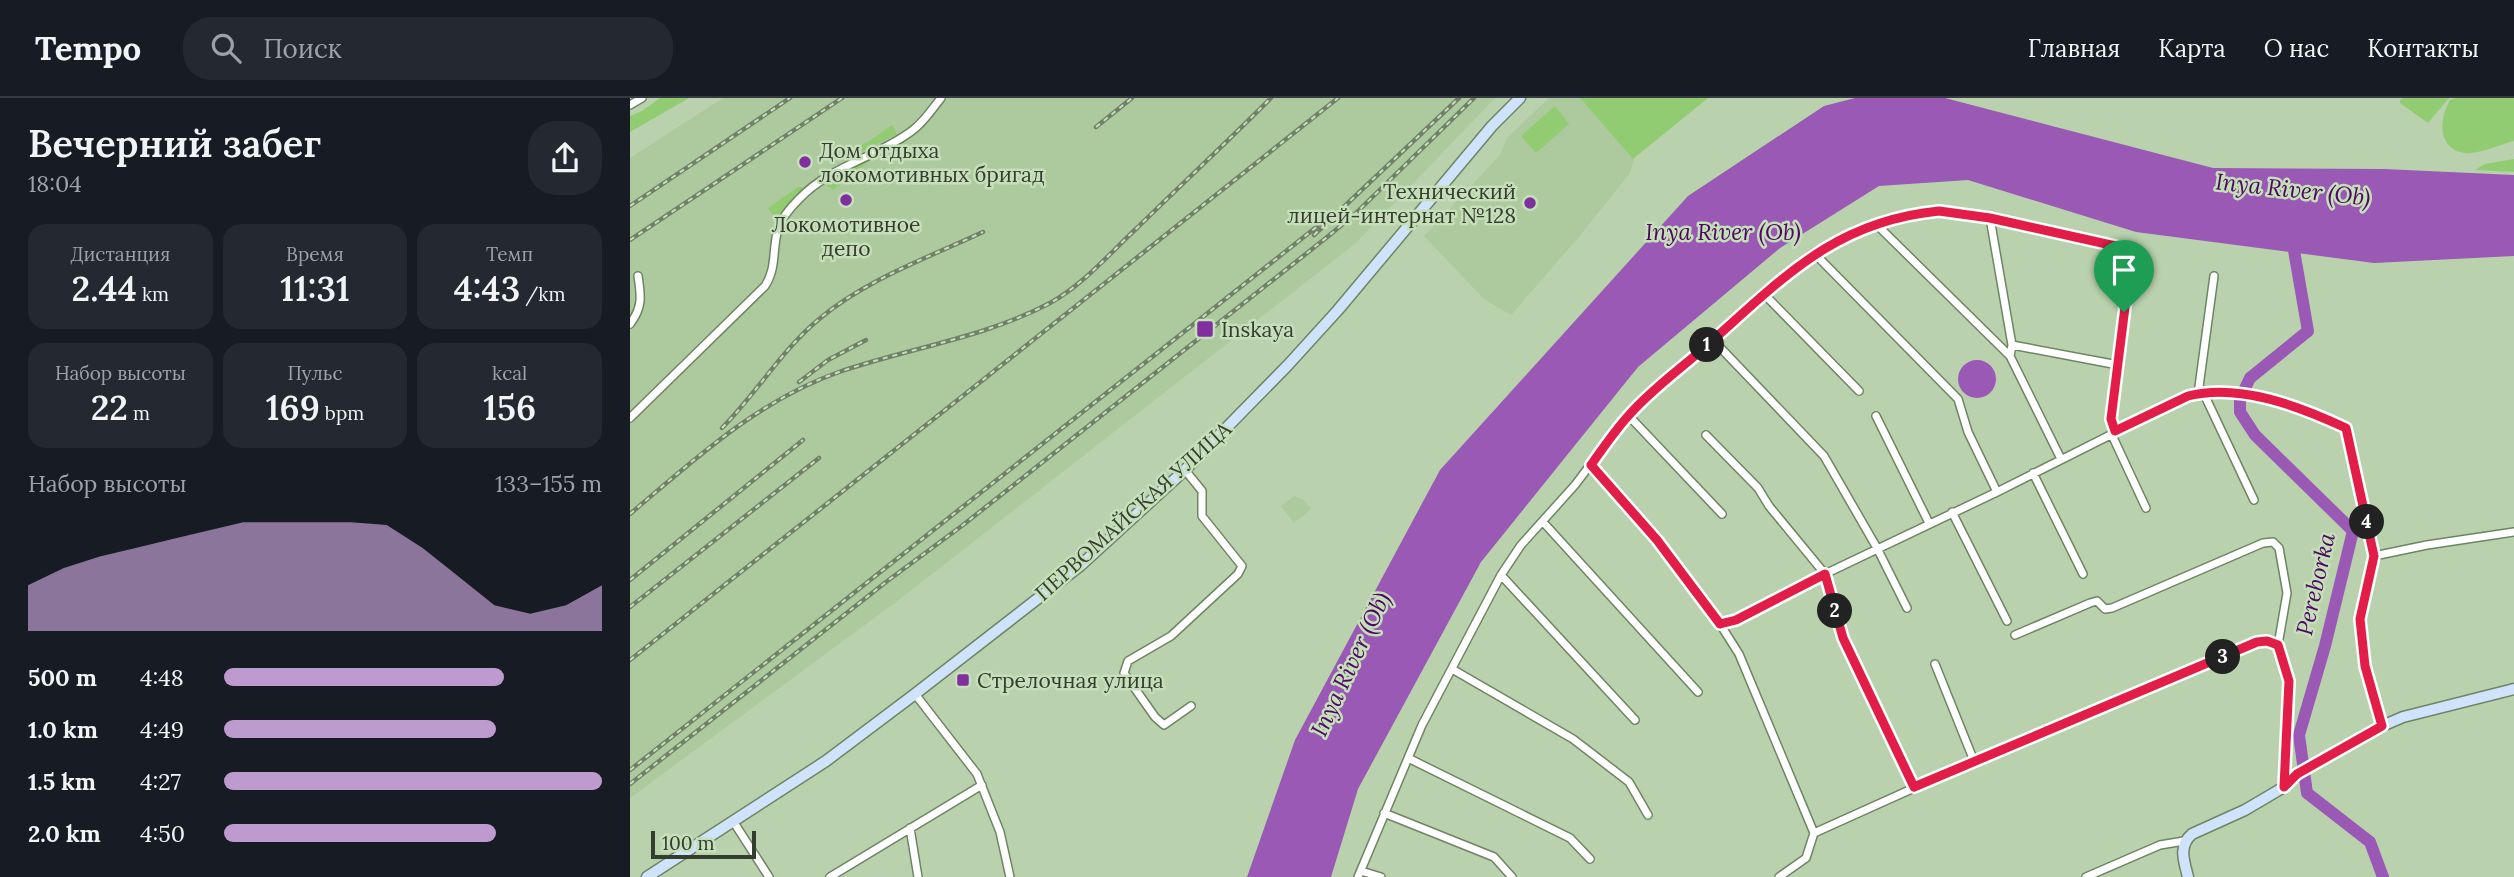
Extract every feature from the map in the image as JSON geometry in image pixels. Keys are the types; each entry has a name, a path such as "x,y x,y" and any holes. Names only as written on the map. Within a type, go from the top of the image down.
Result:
{"main road":[{"name":"ПЕРВОМАЙСКАЯ УЛИЦА","path":"646,877 826,761 1081,565 1185,470 1275,379 1338,310 1492,126 1520,98"},
{"path":"2188,877 2183,855 2185,841 2192,834 2245,810 2284,787 2297,774 2315,763 2403,717 2514,689"}],"street":[{"path":"630,105 642,98"},
{"path":"630,418 765,286 772,275 778,227 799,198 822,178 893,143 912,130 929,116 941,98"},
{"path":"1381,877 1359,874 1422,725 1501,575 1521,545 1591,465 1628,415 1763,293 1814,253 1854,232 1909,215 1939,211 1990,218 2120,247 2128,253 2131,259 2111,419 2113,432 2146,508"},
{"path":"1990,218 2012,345 2010,356"},
{"path":"1877,225 2010,356 2061,459"},
{"path":"1814,253 1958,398 1968,432 1997,492"},
{"path":"630,324 639,313 641,303 638,276"},
{"path":"2214,276 2201,394 2254,500"},
{"path":"1763,293 1859,391"},
{"path":"1713,340 1824,456 1877,548 1906,608"},
{"path":"2012,345 2118,365"},
{"path":"1720,624 1736,620 2188,396 2237,394 2271,399 2346,428 2374,556 2360,619 2365,666 2382,726"},
{"path":"1628,415 1722,514"},
{"path":"1876,416 1929,523"},
{"path":"1706,435 1758,488 1769,506 1825,574 1843,638 1914,787"},
{"path":"1591,465 1657,540 1739,654 1814,833 1806,858 1779,877"},
{"path":"1185,470 1202,491 1202,516 1242,566 1238,575 1171,636 1128,661 1124,673 1155,717 1166,726 1191,706"},
{"path":"2034,473 2083,574"},
{"path":"1952,512 2007,621"},
{"path":"1543,522 1699,692"},
{"path":"2374,556 2514,532"},
{"path":"2015,635 2097,601 2105,610 2112,608 2263,543 2273,542 2279,548 2287,593 2278,645 2289,681 2284,787"},
{"path":"1501,575 1635,720"},
{"path":"1814,833 1974,761 2257,642 2267,641 2278,645"},
{"path":"1935,664 1974,761"},
{"path":"1452,669 1573,739 1629,782 1648,814"},
{"path":"915,694 970,765 982,785 1000,832 1010,877"},
{"path":"1408,758 1570,838 1590,859"},
{"path":"830,877 982,785"},
{"path":"1384,813 1493,857 1512,877"},
{"path":"733,821 769,877"},
{"path":"909,828 918,877"},
{"path":"2086,877 2160,845 2185,841"}],"shaded area":[{"path":"723,98 1495,98 1356,243 900,599 630,798 630,158"},
{"name":"Технический лицей-интернат №128","path":"1549,98 1580,98 1634,160 1630,173 1511,315 1484,299 1424,236 1500,155 1507,138"},
{"path":"1294,496 1304,500 1311,509 1294,523 1281,506"}],"green space":[{"path":"660,98 689,98 630,132 630,116"},
{"path":"1580,98 1708,98 1633,159"},
{"path":"2403,98 2449,98 2428,123 2400,103"},
{"path":"2514,98 2514,141 2470,153 2449,146 2443,132 2444,116 2450,100"},
{"path":"1555,106 1569,124 1536,153 1521,136"},
{"path":"892,125 897,134 863,151 856,147 868,142"},
{"path":"867,159 868,162 833,190 822,182"},
{"path":"2514,159 2514,172 2475,170 2485,164"},
{"path":"798,187 803,190 775,218 768,208"}],"water":[{"name":"Inya River (Ob)","path":"1855,98 1945,98 2213,168 2384,169 2514,175 2514,256 2374,263 2136,232 1968,180 1879,186 1780,248 1638,367 1481,562 1358,789 1331,877 1247,877 1295,740 1440,470 1688,196 1824,106"},
{"path":"1977,360 1991,365 1996,379 1991,393 1977,398 1963,393 1958,379 1963,365"}],"waterway":[{"name":"Pereborka","path":"2292,239 2308,331 2250,378 2240,399 2240,412 2255,435 2353,531 2325,646 2299,735 2307,793 2370,842 2383,877"}],"railway":[{"path":"630,206 790,98"},
{"path":"630,240 842,98"},
{"path":"1096,127 1132,98"},
{"path":"630,514 728,433 809,384 839,372 999,325 1062,296 1096,268 1271,98"},
{"path":"630,660 1338,98"},
{"path":"1314,235 1459,98"},
{"path":"630,784 1326,238 1355,214 1474,98"},
{"path":"630,770 1319,225"},
{"path":"722,428 792,345 836,306 876,281 983,232"},
{"path":"799,382 828,360 866,340"},
{"path":"630,580 803,440"},
{"path":"630,607 819,458"}],"place":[{"name":"Дом отдыха локомотивных бригад","path":"805,162"},
{"name":"Локомотивное депо","path":"846,200"},
{"name":"Технический лицей-интернат №128","path":"1530,203"},
{"name":"Inskaya","path":"1205,329"},
{"name":"Стрелочная улица","path":"963,680"}],"route":[{"path":"1939,211 1990,218 2120,247 2131,259 2124,312 2111,419 2115,431 2188,396 2198,394 2237,394 2271,399 2295,406 2346,428 2374,556 2360,619 2365,666 2382,726 2297,774 2284,787 2285,720 2289,681 2278,645 2267,641 2257,642 1914,787 1843,638 1825,574 1736,620 1720,624 1657,540 1591,465 1628,415 1647,396 1763,293 1814,253 1832,243 1854,232 1909,215 1939,211"}]}
